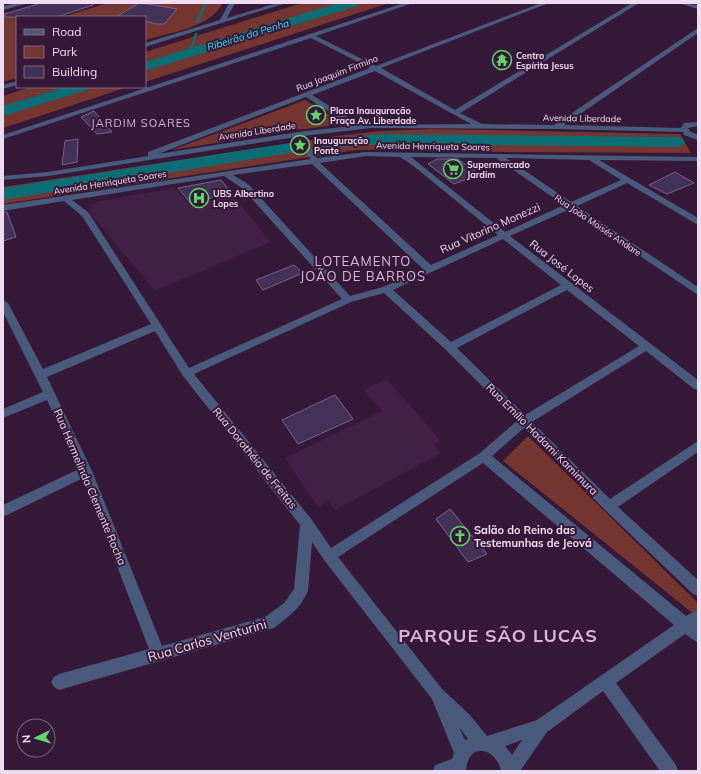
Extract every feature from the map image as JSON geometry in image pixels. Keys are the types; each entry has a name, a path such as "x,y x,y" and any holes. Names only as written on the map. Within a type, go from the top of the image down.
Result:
{"street":[{"path":"4,8 10,3"},
{"path":"4,8 26,3"},
{"path":"223,21 232,3"},
{"path":"146,45 283,3"},
{"path":"3,137 410,3"},
{"name":"Rua Joaquim Firmino","path":"134,160 546,3"},
{"path":"456,112 636,3"},
{"path":"684,3 698,7"},
{"path":"556,127 698,30"},
{"path":"310,36 375,68 480,126"},
{"path":"3,87 16,83"},
{"path":"305,94 358,127"},
{"path":"698,116 690,132 698,141"},
{"name":"Avenida Liberdade","path":"3,178 48,174 298,134 358,127 402,125 556,127 690,132 698,124"},
{"path":"298,134 315,162 429,269"},
{"name":"Avenida Henriqueta Soares","path":"3,208 66,199 89,204 226,174 366,154 401,154 417,158 498,157 698,159"},
{"name":"Rua João Moisés Andare","path":"498,157 698,292"},
{"name":"Rua José Lopes","path":"417,158 503,235 698,386"},
{"path":"592,159 698,222"},
{"path":"243,171 245,186"},
{"path":"226,174 245,186 348,300"},
{"name":"Rua Vitorino Monezzi","path":"187,373 348,300 386,289 627,180"},
{"name":"Rua Dorothéia de Freitas","path":"66,199 89,204 156,326 187,373 308,524 329,556 437,694 484,743 495,747 502,754 510,771"},
{"path":"450,347 568,285"},
{"name":"Rua Emílio Hadami Kamimura","path":"386,289 450,347 526,421 609,506 698,589"},
{"name":"Rua Hermelinda Clemente Rocha","path":"3,303 41,375 86,471 158,653"},
{"path":"41,375 156,326"},
{"path":"329,556 484,456 526,421 646,346"},
{"path":"3,414 50,394"},
{"path":"609,506 698,446"},
{"path":"484,456 684,626 698,636"},
{"path":"3,512 86,471"},
{"name":"Rua Carlos Venturini","path":"59,682 269,623 289,608 301,591 308,524"},
{"path":"441,771 459,763 467,747 541,726 698,616"},
{"path":"605,681 670,771"},
{"name":"Rua Dorothéia de Freitas","path":"437,694 459,763"},
{"path":"510,771 541,726"}],"shaded area":[{"path":"175,188 191,206 230,192 271,242 155,291 89,212 91,205 98,201"},
{"path":"387,379 440,440 434,444 441,453 335,510 328,501 318,507 285,458 382,411 364,390"}],"green space":[{"path":"108,3 223,3 208,19 199,24 177,32 146,40 146,16 65,16"},
{"path":"302,3 389,3 146,82 146,52"},
{"path":"8,12 16,17 16,78 3,82 3,13"},
{"path":"27,88 125,88 3,128 3,96"},
{"path":"305,100 344,124 296,130 172,150"},
{"path":"435,129 680,134 691,153 503,152 417,149 356,150 3,204 3,187 337,136 379,131"},
{"path":"528,436 698,603 698,611 695,615 503,461"}],"building":[{"path":"41,3 93,3 93,5 60,16 5,17 5,14"},
{"path":"139,3 177,9 164,24 146,21 146,16 118,16"},
{"path":"94,111 112,132 97,134 81,117"},
{"path":"78,139 77,162 62,165 65,141"},
{"name":"Supermercado Jardim","path":"437,159 458,159 479,174 454,184 428,164"},
{"path":"675,172 694,183 667,194 649,185"},
{"name":"UBS Albertino Lopes","path":"221,180 230,191 192,205 178,188"},
{"path":"3,212 7,212 16,237 3,241"},
{"path":"294,265 303,273 263,290 256,280"},
{"path":"335,395 353,419 298,444 282,420"},
{"name":"Salão do Reino das Testemunhas de Jeová","path":"450,509 487,554 468,562 436,519"}],"waterway":[{"path":"197,22 206,3"},
{"name":"Ribeirão da Penha","path":"146,67 352,3"},
{"path":"183,56 193,44 196,34"},
{"name":"Ribeirão da Penha","path":"3,111 78,88"},
{"path":"329,143 383,139 676,142"},
{"path":"3,194 290,148"}],"place":[{"name":"Centro Espírita Jesus","path":"502,60"},
{"name":"Placa Inauguração Praça Av. Liberdade","path":"316,115"},
{"name":"Inauguração Ponte","path":"300,145"},
{"name":"Supermercado Jardim","path":"453,169"},
{"name":"UBS Albertino Lopes","path":"199,198"},
{"name":"Salão do Reino das Testemunhas de Jeová","path":"460,536"}],"district":[{"name":"JARDIM SOARES","path":"141,123"},
{"name":"LOTEAMENTO JOÃO DE BARROS","path":"363,268"},
{"name":"PARQUE SÃO LUCAS","path":"498,635"}]}
